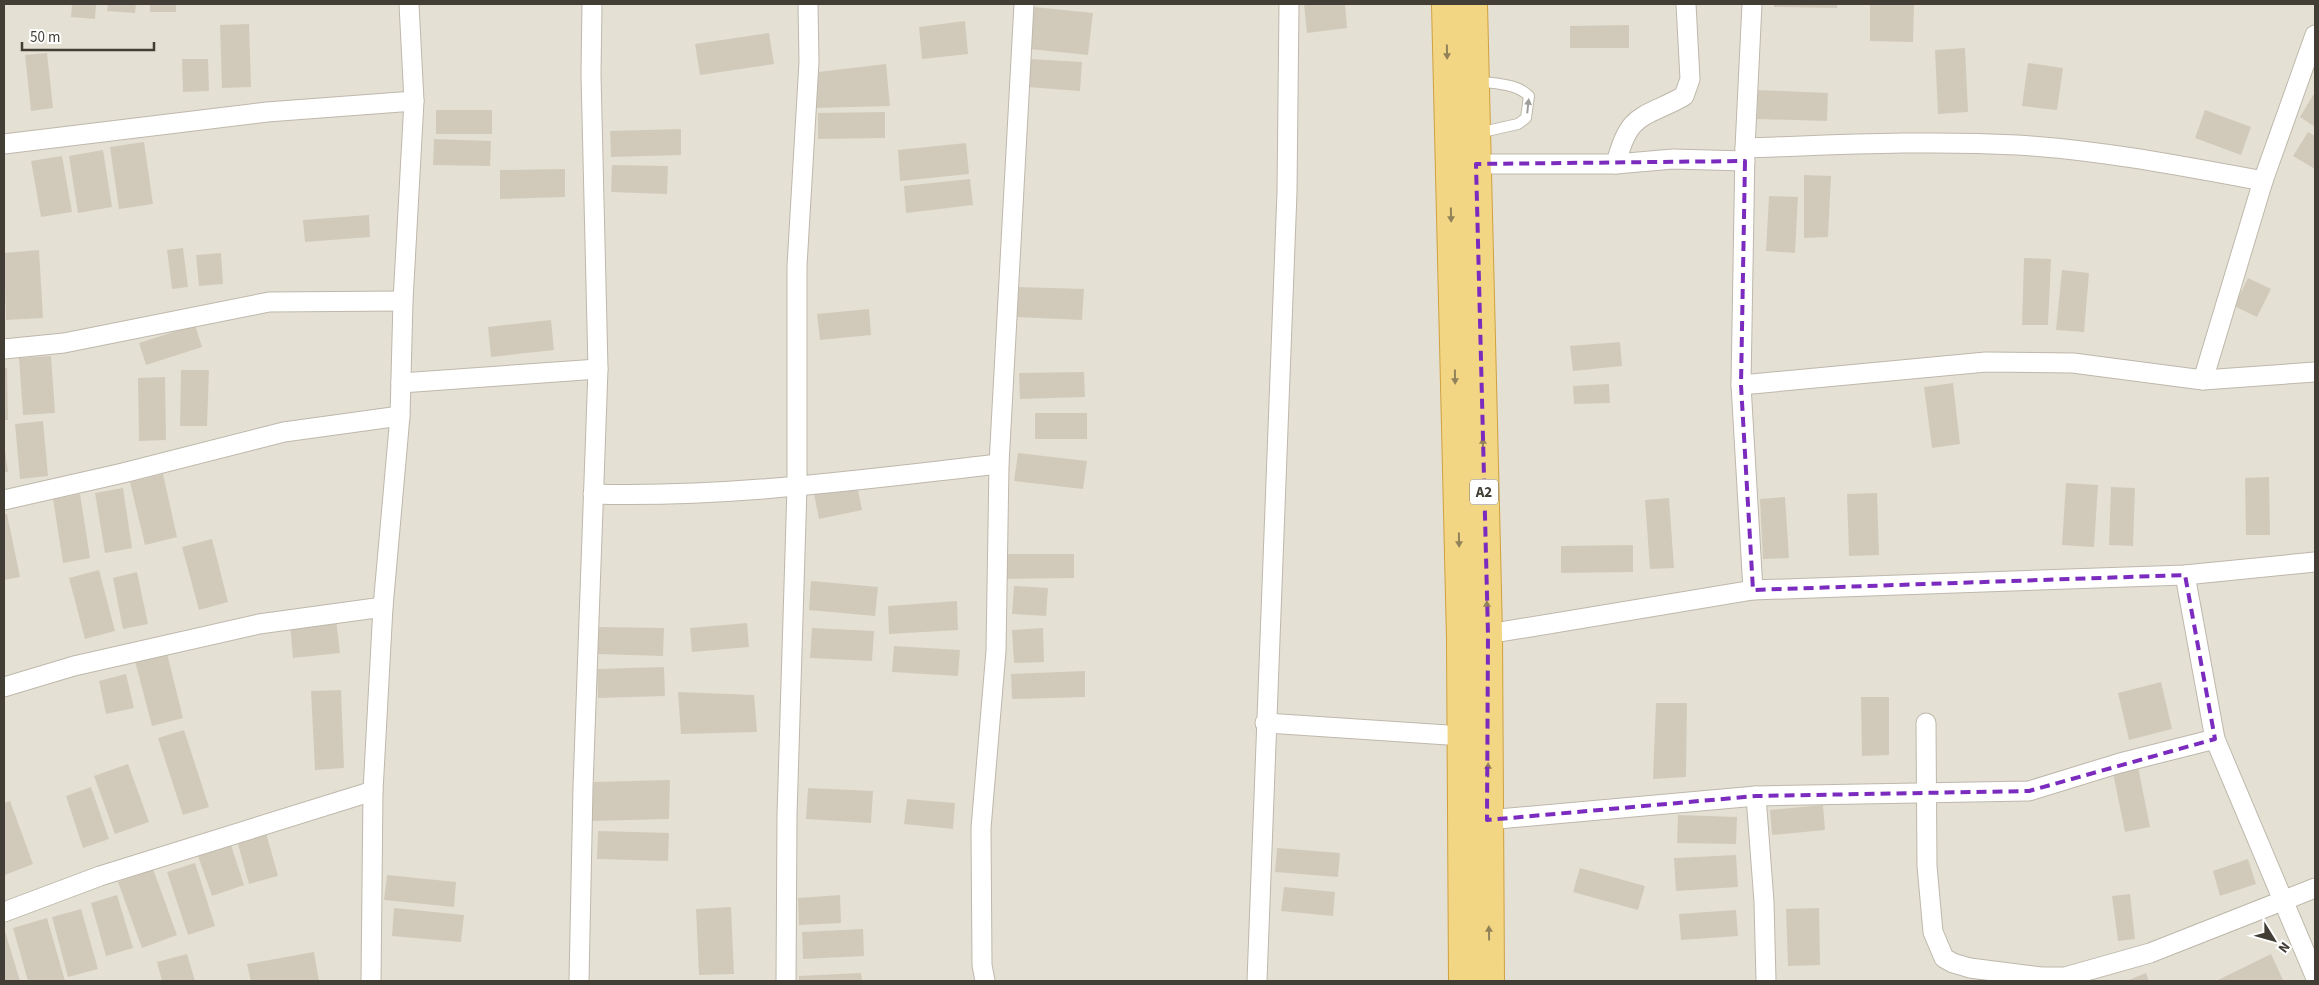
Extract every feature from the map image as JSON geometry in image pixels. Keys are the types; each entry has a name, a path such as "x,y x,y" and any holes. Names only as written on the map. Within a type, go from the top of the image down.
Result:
{"highway":[{"name":"A2","path":"1446,4 1463,736 1461,824 1463,981"},
{"name":"A2","path":"1472,4 1488,634 1490,981"}],"street":[{"path":"371,981 373,790 383,607 400,416 403,301 414,101 409,4"},
{"path":"579,981 598,369 591,74 592,4"},
{"path":"786,981 787,816 797,486 797,266 809,62 808,4"},
{"path":"985,981 982,965 981,828 996,650 999,464 1024,4"},
{"path":"1257,981 1265,723 1287,192 1290,4"},
{"path":"1616,164 1621,142 1630,127 1642,115 1665,107 1684,96 1690,79 1690,48 1686,4"},
{"path":"1752,4 1745,154 1741,384 1753,590"},
{"path":"2203,380 2263,181 2315,35"},
{"path":"4,144 267,112 414,101"},
{"path":"1476,164 1616,164 1878,144 2017,146 2144,159 2263,181"},
{"path":"4,349 64,343 270,302 403,301"},
{"path":"1741,384 1986,362 2073,363 2203,380 2315,372"},
{"path":"401,383 598,369"},
{"path":"4,500 123,473 284,432 400,416"},
{"path":"593,494 667,496 797,486 999,464"},
{"path":"1488,634 1753,590 2185,575 2315,562"},
{"path":"2185,575 2216,739 2315,976"},
{"path":"4,687 74,666 259,624 383,607"},
{"path":"1265,723 1463,736"},
{"path":"1926,723 1928,793 1927,866 1932,932 1944,958 1962,966 2041,977 2065,977 2150,953 2284,902 2315,888"},
{"path":"1488,820 1756,796 2029,791 2120,763 2216,739"},
{"path":"4,912 100,876 373,790"},
{"path":"1756,796 1764,902 1766,981"}],"lane":[{"path":"1474,81 1509,86 1523,90 1529,96 1526,118 1518,124 1475,134"}],"highlighted area":[{"path":"1745,161 1741,385 1753,590 2185,575 2215,739 2029,791 1756,796 1487,820 1488,634 1476,164"}],"shaded area":[{"path":"4,4 2315,4 2315,981 4,981"}],"building":[{"path":"72,4 96,4 95,19 71,17"},
{"path":"108,4 136,4 135,13 107,11"},
{"path":"150,4 176,4 176,12 150,12"},
{"path":"1304,4 1345,4 1347,28 1307,33"},
{"path":"1774,4 1838,4 1837,8 1774,7"},
{"path":"1870,4 1914,4 1913,42 1870,41"},
{"path":"1034,7 1093,13 1088,55 1029,49"},
{"path":"965,21 968,54 922,59 919,27"},
{"path":"249,24 251,87 222,88 220,25"},
{"path":"1629,25 1629,48 1570,48 1570,26"},
{"path":"769,33 774,64 700,75 695,44"},
{"path":"1965,48 1968,112 1938,114 1935,50"},
{"path":"47,53 53,108 31,111 25,55"},
{"path":"182,59 208,59 209,91 183,92"},
{"path":"1029,59 1082,62 1080,91 1027,87"},
{"path":"2028,63 2063,68 2057,110 2022,106"},
{"path":"886,64 890,106 814,108 818,72"},
{"path":"1758,90 1828,93 1827,121 1757,119"},
{"path":"2315,92 2315,127 2300,117"},
{"path":"436,110 492,110 492,134 436,134"},
{"path":"2205,110 2251,127 2241,155 2195,138"},
{"path":"885,112 885,138 818,139 818,113"},
{"path":"681,129 681,155 611,157 610,131"},
{"path":"2308,132 2315,136 2315,169 2293,156"},
{"path":"434,139 491,141 490,166 433,165"},
{"path":"144,142 153,204 119,209 110,147"},
{"path":"966,143 969,174 900,181 898,150"},
{"path":"103,150 112,207 78,213 69,156"},
{"path":"62,156 72,212 41,217 31,161"},
{"path":"612,165 668,166 667,194 611,192"},
{"path":"565,169 565,197 500,199 500,170"},
{"path":"1804,175 1831,176 1828,237 1804,238"},
{"path":"970,179 973,205 906,213 904,186"},
{"path":"1769,196 1798,197 1795,253 1766,251"},
{"path":"369,215 370,237 305,242 303,220"},
{"path":"183,248 188,287 172,289 167,250"},
{"path":"39,250 43,318 6,320 4,253"},
{"path":"221,253 223,284 199,286 196,255"},
{"path":"2024,258 2051,259 2048,325 2022,325"},
{"path":"2062,270 2089,273 2084,332 2056,330"},
{"path":"2248,278 2271,289 2257,317 2234,306"},
{"path":"1018,287 1084,289 1082,320 1016,317"},
{"path":"869,309 871,335 820,340 817,314"},
{"path":"551,320 554,350 491,357 488,327"},
{"path":"195,325 202,347 146,365 139,343"},
{"path":"1620,342 1622,366 1573,371 1570,346"},
{"path":"51,356 55,413 23,415 19,358"},
{"path":"4,368 7,368 8,420 4,420"},
{"path":"181,370 209,370 207,426 180,426"},
{"path":"1084,372 1085,397 1020,399 1019,373"},
{"path":"165,377 166,440 139,441 138,378"},
{"path":"1953,383 1960,444 1932,448 1924,387"},
{"path":"1609,384 1610,403 1574,404 1573,386"},
{"path":"1035,413 1087,413 1087,439 1035,439"},
{"path":"43,421 48,476 20,479 15,424"},
{"path":"4,442 8,472 4,472"},
{"path":"1018,453 1087,461 1083,489 1014,481"},
{"path":"163,474 177,537 145,545 130,482"},
{"path":"2269,477 2270,535 2246,535 2245,478"},
{"path":"2066,483 2098,485 2094,547 2062,545"},
{"path":"857,485 862,510 819,519 814,494"},
{"path":"2111,487 2135,488 2133,546 2109,545"},
{"path":"123,488 132,548 105,553 95,493"},
{"path":"1877,493 1879,555 1849,556 1847,494"},
{"path":"80,494 90,558 63,563 53,499"},
{"path":"1785,497 1789,558 1763,559 1760,499"},
{"path":"1669,498 1674,568 1650,569 1645,500"},
{"path":"4,514 7,514 20,577 4,580"},
{"path":"212,539 228,602 199,610 182,547"},
{"path":"1633,545 1633,572 1561,573 1561,546"},
{"path":"1006,554 1074,554 1074,578 1005,579"},
{"path":"99,570 115,631 85,639 69,578"},
{"path":"137,572 148,624 123,629 113,578"},
{"path":"811,581 878,587 875,616 809,610"},
{"path":"1014,586 1048,588 1046,616 1012,614"},
{"path":"957,601 958,630 889,634 888,606"},
{"path":"336,619 340,653 293,658 290,624"},
{"path":"747,623 749,647 692,652 690,628"},
{"path":"598,627 664,628 663,656 597,654"},
{"path":"812,628 874,631 872,661 810,658"},
{"path":"1043,628 1044,662 1014,663 1012,630"},
{"path":"894,646 960,650 958,676 892,672"},
{"path":"167,653 183,718 152,726 135,661"},
{"path":"664,667 665,696 598,698 597,669"},
{"path":"1085,671 1085,697 1012,699 1011,674"},
{"path":"126,674 134,708 106,714 99,681"},
{"path":"2161,682 2172,729 2129,740 2118,693"},
{"path":"341,690 344,768 315,770 311,691"},
{"path":"678,692 754,695 757,732 681,734"},
{"path":"1861,697 1889,697 1889,755 1862,756"},
{"path":"1656,703 1687,703 1686,777 1653,779"},
{"path":"184,730 209,807 183,815 158,738"},
{"path":"128,764 149,822 115,834 94,776"},
{"path":"2138,767 2150,827 2125,832 2113,773"},
{"path":"670,780 669,819 589,821 594,782"},
{"path":"91,787 109,839 83,848 66,796"},
{"path":"808,788 873,791 871,823 806,819"},
{"path":"907,799 955,803 953,829 904,824"},
{"path":"10,801 33,864 5,875 4,803"},
{"path":"1823,805 1825,830 1772,835 1770,810"},
{"path":"1678,815 1737,817 1736,844 1677,843"},
{"path":"265,829 278,876 249,884 236,837"},
{"path":"598,831 669,833 668,861 597,859"},
{"path":"231,845 244,885 212,896 198,856"},
{"path":"1277,848 1340,853 1338,877 1275,872"},
{"path":"1736,855 1738,887 1676,891 1674,858"},
{"path":"2248,859 2256,884 2220,896 2213,871"},
{"path":"195,863 215,926 188,935 167,872"},
{"path":"1580,868 1645,886 1638,910 1573,892"},
{"path":"153,869 177,935 142,948 118,882"},
{"path":"387,875 456,882 454,907 384,900"},
{"path":"1284,887 1335,892 1333,916 1281,911"},
{"path":"2130,894 2135,939 2118,941 2112,896"},
{"path":"117,895 133,948 106,956 91,903"},
{"path":"840,895 841,923 799,925 798,898"},
{"path":"731,907 734,974 699,975 696,909"},
{"path":"394,908 464,915 461,942 392,936"},
{"path":"1819,908 1820,965 1788,966 1786,909"},
{"path":"81,909 98,969 68,977 52,917"},
{"path":"1736,910 1738,936 1681,940 1679,914"},
{"path":"47,918 65,981 28,981 13,928"},
{"path":"4,928 20,981 4,981"},
{"path":"863,929 864,956 803,959 802,932"},
{"path":"314,952 319,981 251,981 247,964"},
{"path":"187,954 195,981 162,981 157,962"},
{"path":"2271,954 2283,980 2216,981"},
{"path":"861,973 862,981 799,981 799,976"},
{"path":"2146,973 2149,981 2126,981"}]}
